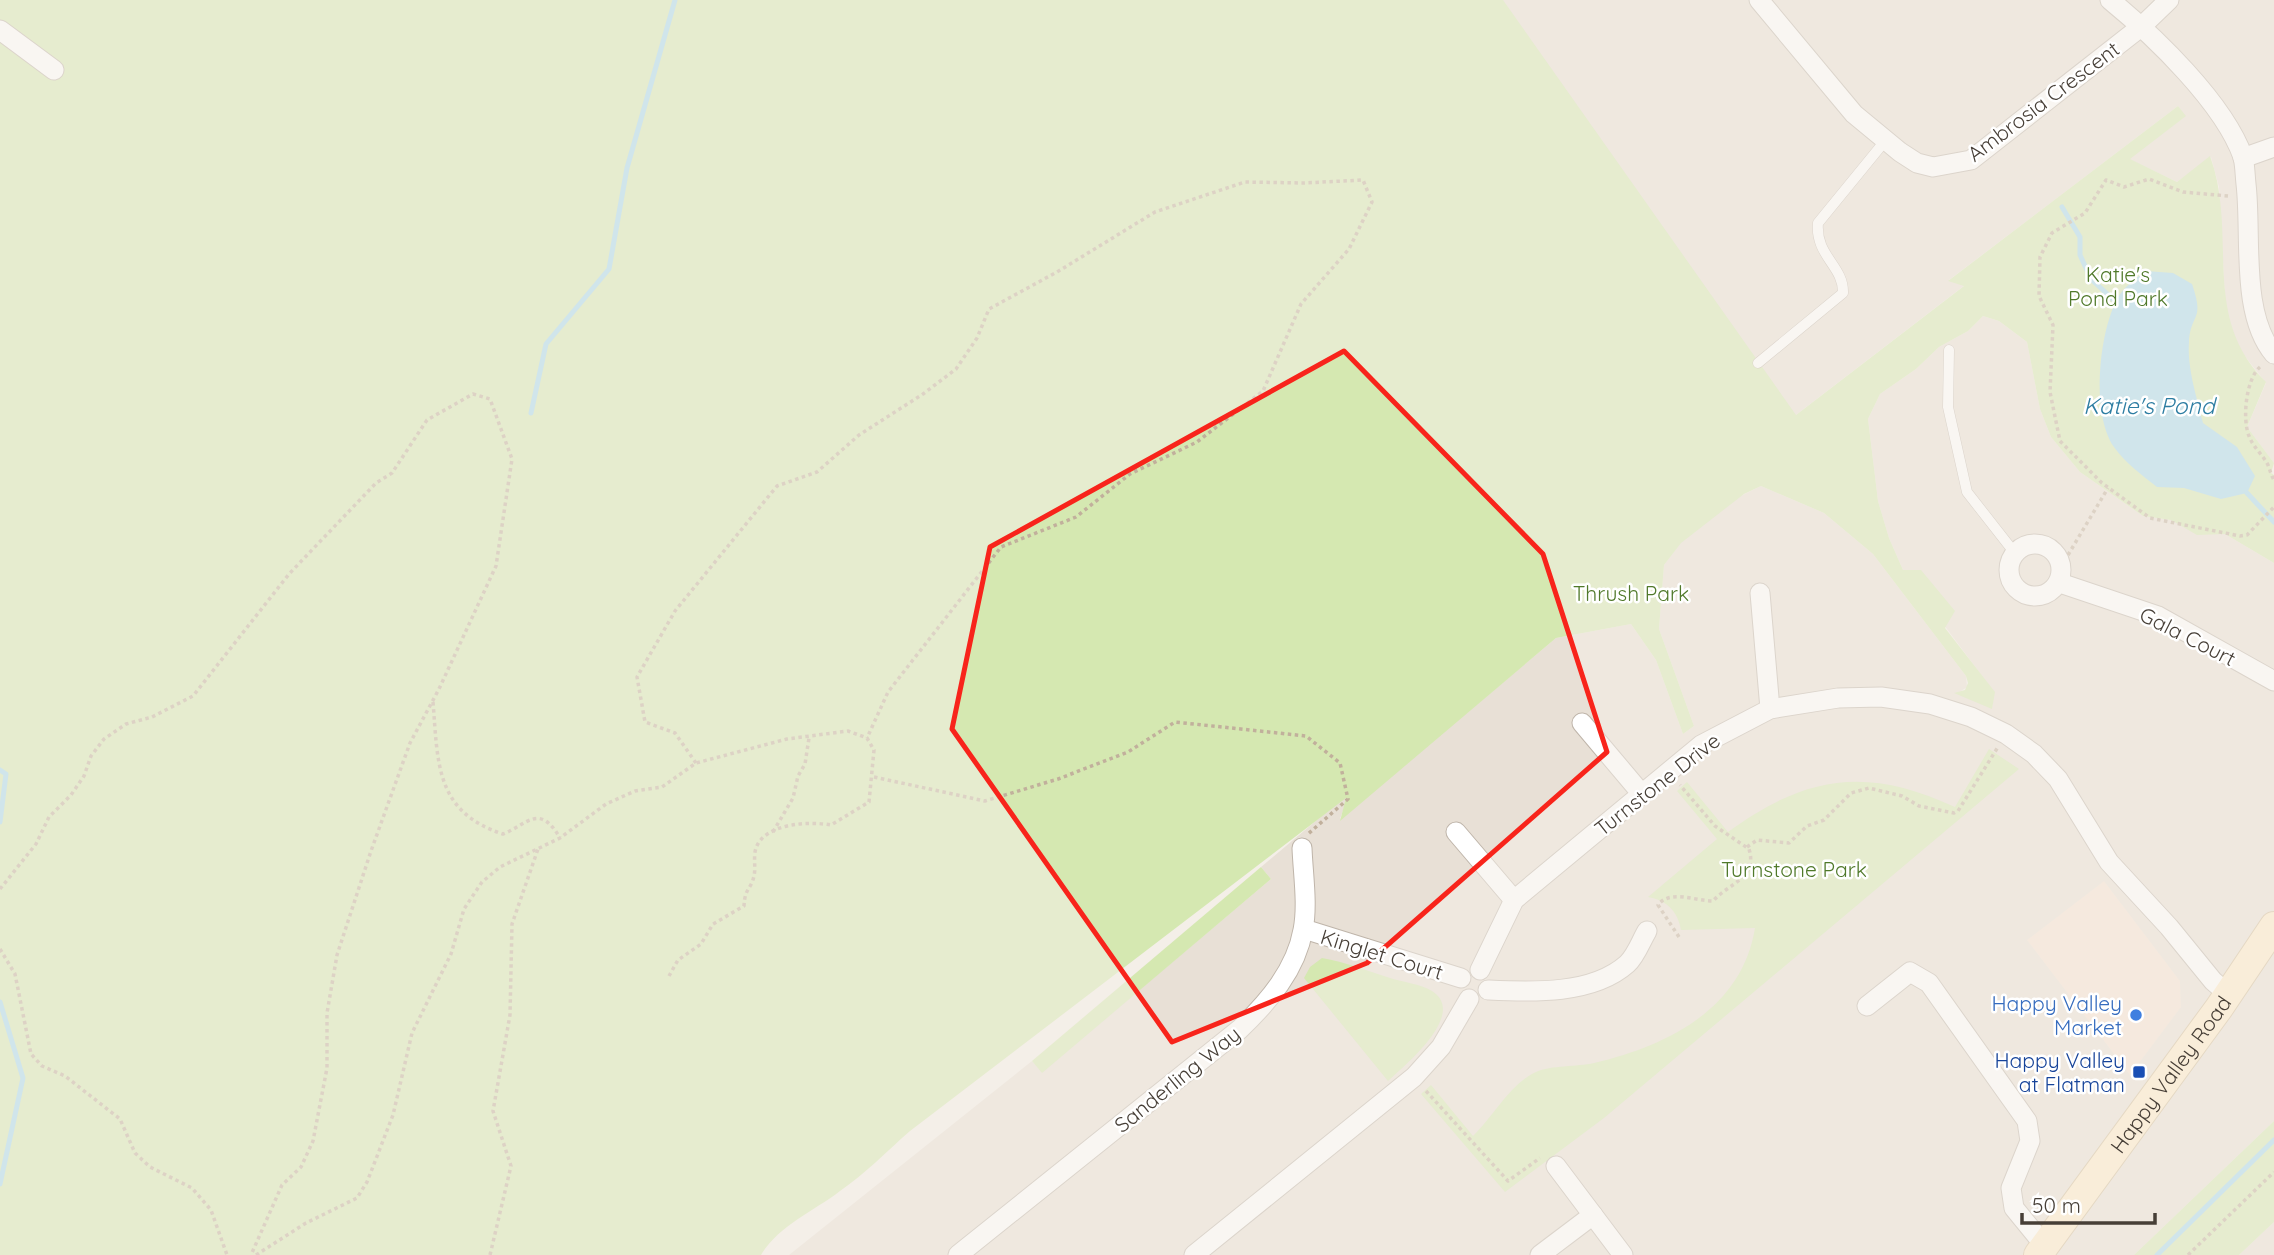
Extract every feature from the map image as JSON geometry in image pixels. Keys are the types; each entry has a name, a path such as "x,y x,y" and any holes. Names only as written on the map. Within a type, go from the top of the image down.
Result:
{"main road":[{"name":"Happy Valley Road","path":"2042,1250 2228,994 2274,926"}],"street":[{"name":"Ambrosia Crescent","path":"1759,0 1842,100 1885,141 1917,163 1933,167 1971,160 2142,26 2169,0"},
{"path":"2109,0 2142,26 2203,94 2243,158 2253,307 2267,360"},
{"path":"0,30 54,71"},
{"path":"2243,158 2274,147"},
{"path":"2030,545 2048,550 2060,564 2060,583 2053,591 2043,594 2022,592 2013,585 2009,574 2009,563 2014,552 2030,545"},
{"name":"Gala Court","path":"2060,583 2158,616 2274,681"},
{"path":"1760,593 1770,709"},
{"name":"Turnstone Drive","path":"1480,970 1514,900 1640,793 1702,745 1770,709 1839,698 1881,696 1930,704 1971,717 2006,734 2034,754 2058,779 2109,862 2169,927 2213,981 2228,994"},
{"path":"1582,723 1640,793"},
{"path":"1456,832 1514,900"},
{"name":"Sanderling Way","path":"958,1255 1248,1021 1280,985 1304,929 1301,845"},
{"name":"Kinglet Court","path":"1304,929 1461,978"},
{"path":"1488,990 1554,990 1601,978 1629,962 1647,931"},
{"path":"1472,969 1480,970 1490,981 1488,990 1477,999 1469,999 1462,993 1461,978 1472,969"},
{"path":"1867,1006 1910,972 1928,984 2026,1121 2030,1141 2011,1188 2014,1208 2042,1250"},
{"path":"1194,1255 1413,1077 1441,1047 1469,999"},
{"path":"1556,1166 1623,1255"},
{"path":"1540,1255 1593,1215"}],"lane":[{"path":"1758,363 1843,293 1843,281 1823,253 1816,237 1818,223 1885,141"},
{"path":"1948,350 1948,407 1967,492 2014,552"}],"path":[{"path":"2228,196 2183,192 2148,179 2124,187 2106,180 2092,204 2076,219 2052,233 2046,243 2039,268 2039,296 2053,325 2051,408 2065,449 2108,488 2150,518 2240,537 2247,535 2273,509"},
{"path":"696,763 675,733 645,722 637,677 675,611 778,486 817,472 859,435 923,394 956,369 977,338 989,309 1057,272 1155,212 1245,182 1363,180 1372,202 1349,249 1301,304 1263,391 1197,442 1130,474 1076,517 1001,547 888,692 867,738"},
{"path":"2267,360 2251,376 2246,427 2249,438 2267,464 2274,480"},
{"path":"0,890 36,844 49,817 71,795 84,776 91,756 104,739 126,724 152,717 193,696 289,574 376,482 392,472 428,420 473,394 490,399 512,459 496,566 433,702 410,743 337,955 327,1013 327,1068 313,1141 301,1167 282,1185 253,1255"},
{"path":"2068,555 2108,488"},
{"path":"433,702 441,777 448,796 463,813 487,829 503,834 520,822 533,819 545,821 552,824 560,838"},
{"path":"874,777 985,801 1058,779 1128,752 1175,722 1306,736 1340,763 1348,799 1301,845"},
{"path":"253,1255 306,1223 357,1198 367,1182 393,1115 412,1033 451,954 464,909 482,882 499,867 560,838 606,804 635,791 662,787 696,763 787,739 848,731 867,738 874,750 874,777 869,802 831,825 810,821 793,824 760,839 755,851 754,876 745,890 744,906 713,924 701,944 678,960 669,976"},
{"path":"772,834 793,798 798,776 806,764 809,738"},
{"path":"1746,847 1757,840 1789,843 1807,826 1824,820 1851,793 1870,788 1902,796 1919,806 1954,813 1999,746"},
{"path":"1679,937 1658,905 1662,900 1676,896 1713,901 1725,888 1748,874 1753,860 1746,847 1715,826 1680,785"},
{"path":"490,1255 511,1166 493,1111 510,1016 512,924 539,847"},
{"path":"0,949 15,974 31,1054 42,1066 65,1076 120,1119 135,1153 150,1167 192,1188 211,1210 227,1255"},
{"path":"1426,1091 1508,1181 1534,1161"},
{"path":"2188,1255 2274,1172"}],"highlighted area":[{"path":"1344,351 1543,554 1607,752 1367,963 1172,1042 952,729 990,547"}],"shaded area":[{"path":"1499,0 2274,0 2274,463 2247,427 2266,383 2240,350 2229,324 2219,187 2211,157 2177,182 2129,159 2185,116 2178,106 1949,280 1965,285 1788,421"},
{"path":"1983,316 1999,321 2027,342 2040,409 2051,437 2080,472 2143,516 2171,520 2197,534 2225,534 2274,563 2274,1121 2134,1255 789,1255 1032,1061 1042,1072 1271,879 1261,867 1349,793 1340,819 1556,638 1631,624 1656,660 1683,734 1694,726 1659,629 1664,565 1700,516 1761,486 1824,513 1873,554 1966,676 1967,687 1958,693 1992,708 1994,692 1903,570 1889,538 1878,501 1868,419 1880,394 1916,369 1939,347 1968,331"},
{"path":"2104,881 2180,981 2181,1007 2130,1075 2027,940"},
{"path":"2274,1222 2274,1255 2239,1255"}],"green space":[{"path":"0,0 1503,0 1796,415 1964,286 1948,281 2178,106 2186,116 2130,159 2177,182 2210,156 2222,215 2226,302 2233,330 2246,357 2266,382 2247,427 2274,463 2271,473 2274,475 2274,563 2225,534 2197,535 2171,520 2143,516 2080,472 2051,437 2040,409 2027,342 1999,321 1983,316 1968,331 1939,347 1916,369 1880,394 1868,419 1878,501 1889,538 1903,570 1921,570 1955,611 1945,628 1995,692 1992,709 1954,693 1965,690 1968,683 1966,676 1873,554 1824,513 1761,486 1744,494 1681,543 1664,565 1659,629 1694,726 1683,734 1656,660 1631,624 1556,638 1340,821 1346,798 910,1131 849,1184 787,1227 761,1255 0,1255"},
{"name":"Turnstone Park","path":"1989,749 2019,769 1604,1118 1505,1192 1421,1094 1431,1085 1473,1136 1518,1084 1536,1072 1594,1063 1648,1046 1697,1020 1718,1002 1735,981 1747,956 1755,928 1681,930 1677,917 1670,908 1648,897 1717,839 1677,791 1687,782 1728,832 1784,798 1811,788 1838,783 1865,782 1893,786 1955,807"},
{"path":"1261,867 1271,879 1042,1073 1032,1061"},
{"path":"1322,958 1422,987 1432,991 1441,1001 1443,1013 1430,1039 1388,1081 1304,978 1310,967"},
{"path":"2274,1121 2274,1222 2239,1255 2134,1255"}],"water":[{"name":"Katie's Pond","path":"2146,271 2173,273 2192,284 2197,311 2190,332 2190,362 2203,423 2237,447 2255,476 2247,493 2221,499 2184,488 2157,487 2123,458 2107,432 2100,395 2105,334 2119,296"}],"waterway":[{"path":"531,413 546,344 609,269 627,168 675,0"},
{"path":"2062,207 2080,237 2080,255 2091,279 2116,302"},
{"path":"2247,493 2274,522"},
{"path":"0,770 6,774 0,822"},
{"path":"0,1002 23,1078 0,1184"},
{"path":"2157,1255 2274,1140"}],"place":[{"name":"Happy Valley Market","path":"2136,1015"},
{"name":"Happy Valley at Flatman","path":"2139,1072"}],"park label":[{"name":"Katie's Pond Park","path":"2118,286"},
{"name":"Thrush Park","path":"1631,593"}]}
